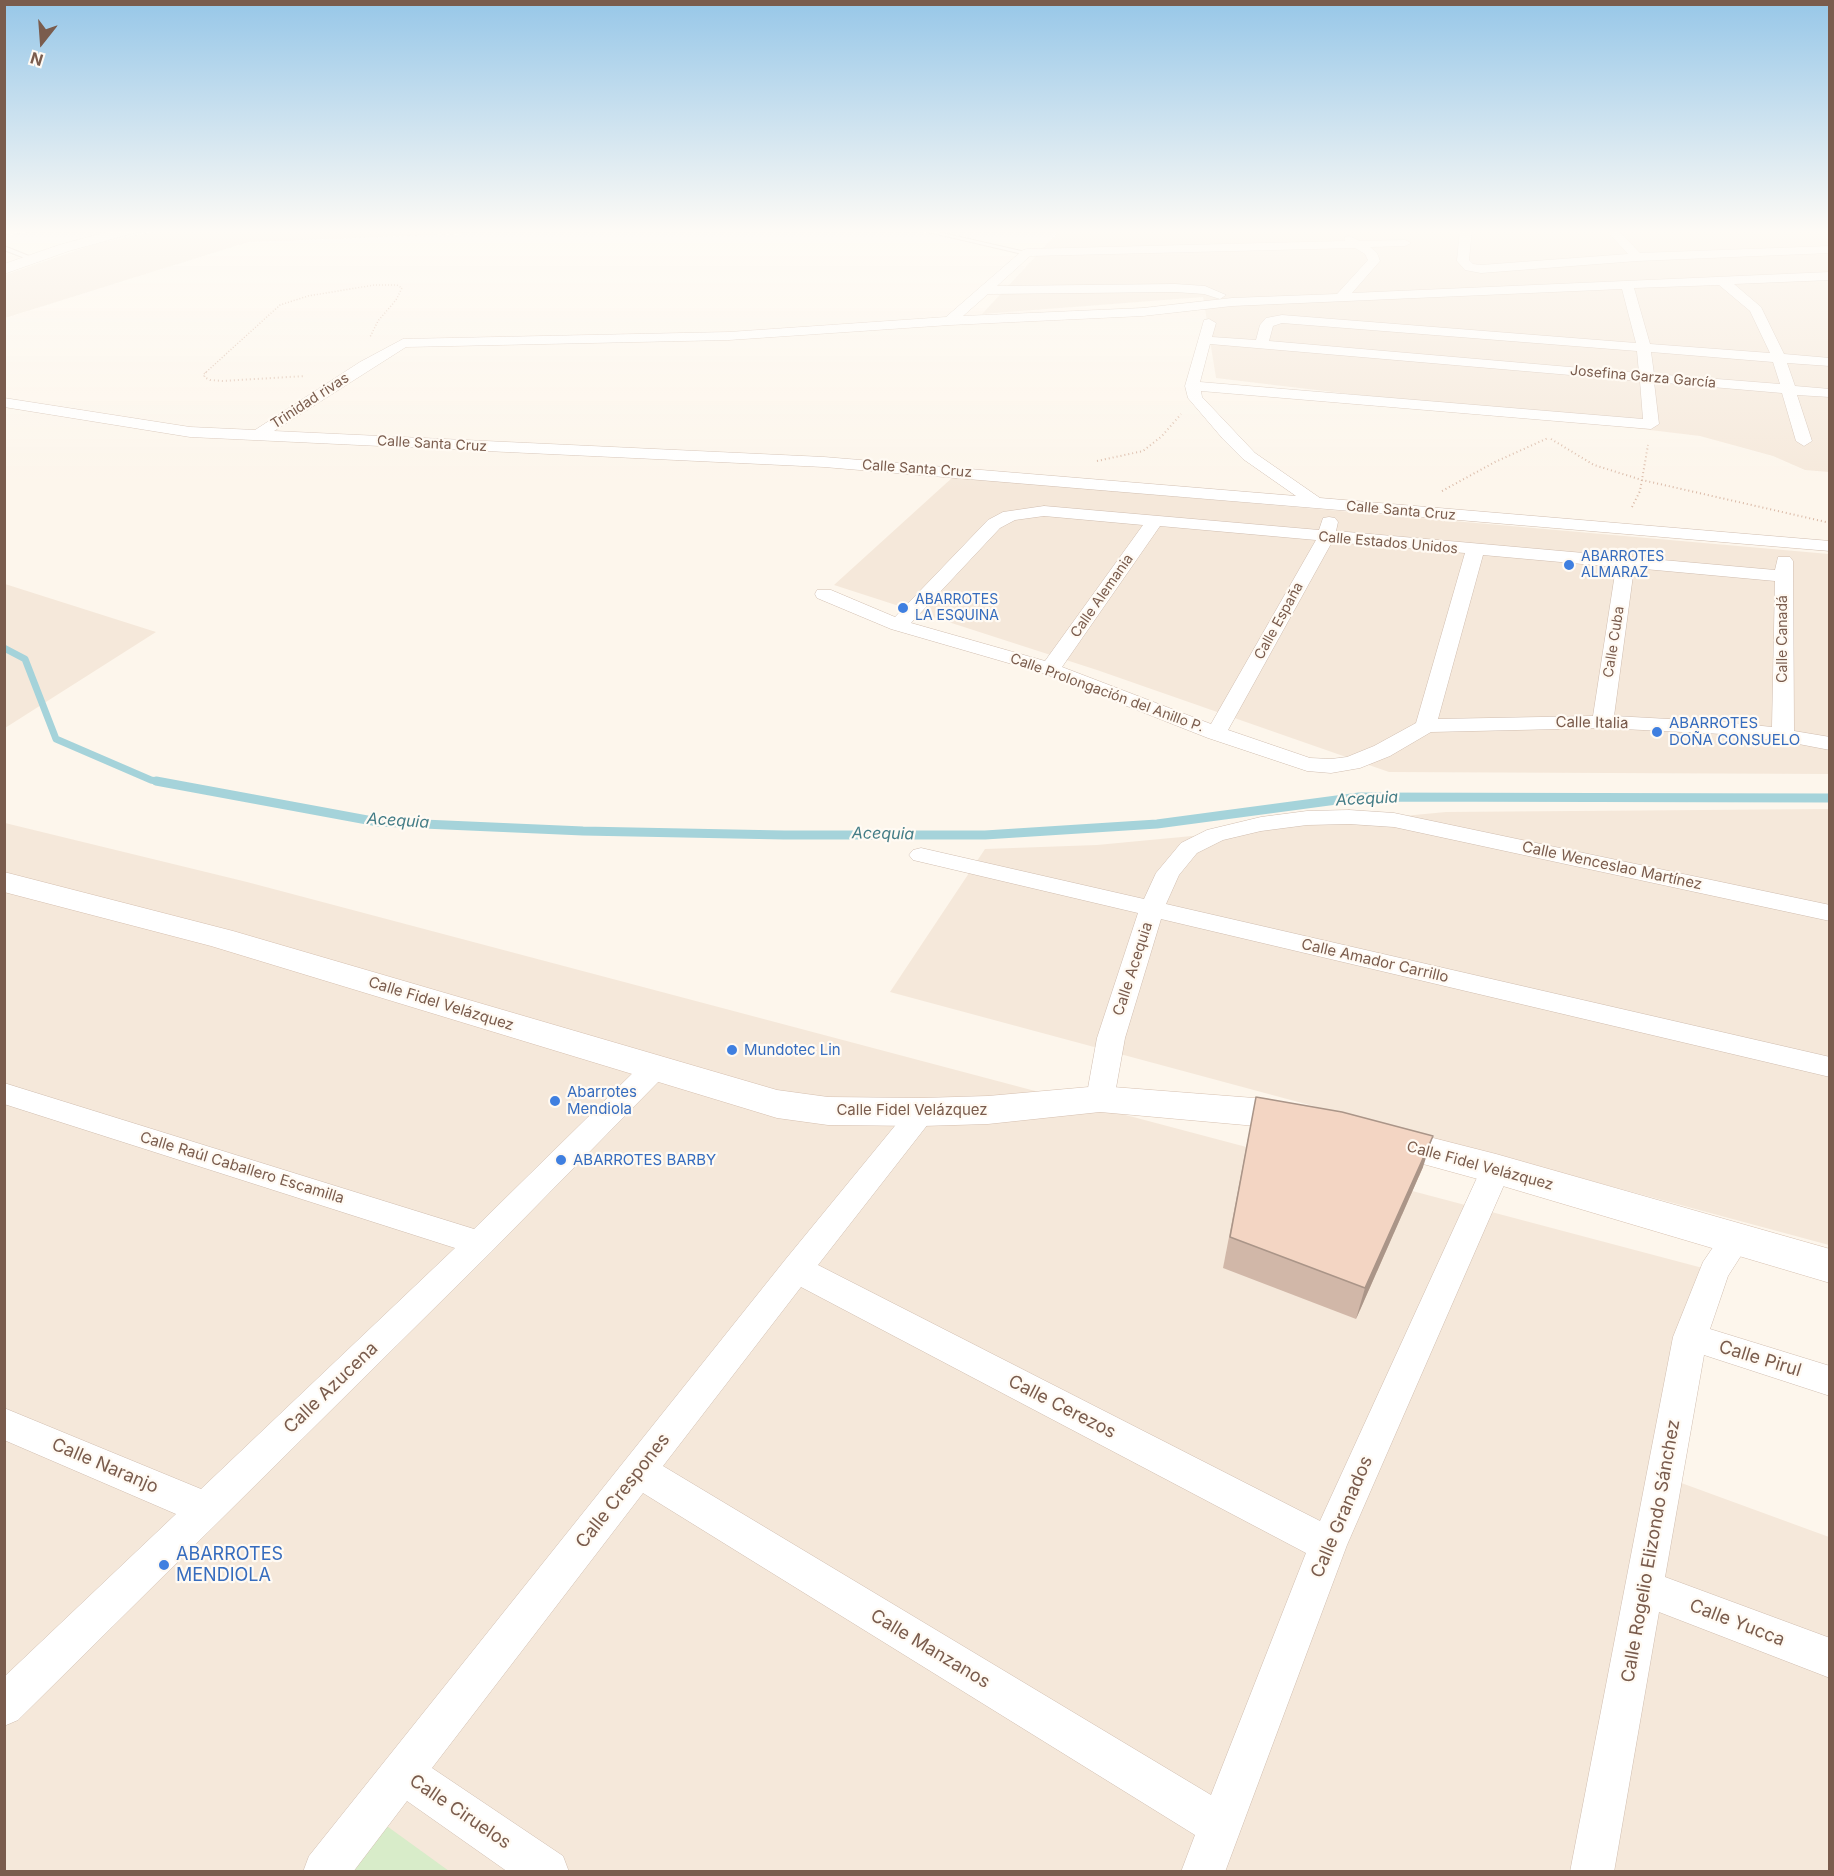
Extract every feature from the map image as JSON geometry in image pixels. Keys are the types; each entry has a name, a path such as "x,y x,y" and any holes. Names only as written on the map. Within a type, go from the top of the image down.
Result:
{"street":[{"path":"950,321 955,317"},
{"name":"Trinidad rivas","path":"257,436 403,343 729,336 1040,317"},
{"path":"1193,392 1209,323 1205,317"},
{"path":"1193,392 1508,412 1651,424 1644,347 1636,317"},
{"path":"1759,317 1779,358 1804,441"},
{"path":"1261,345 1266,325 1271,321 1282,319 1830,362"},
{"name":"Josefina Garza García","path":"1205,340 1830,393"},
{"path":"1193,392 1228,436 1249,456 1325,504"},
{"name":"Calle Santa Cruz","path":"4,402 151,427 257,436 824,462 1830,546"},
{"name":"Calle España","path":"1216,733 1326,537 1325,504"},
{"name":"Calle Estados Unidos","path":"898,625 994,524 1009,516 1044,512 1784,576"},
{"name":"Calle Alemania","path":"1050,669 1154,522"},
{"name":"Calle Canadá","path":"1783,735 1784,543"},
{"path":"1425,726 1474,550"},
{"name":"Calle Cuba","path":"1602,722 1626,563"},
{"name":"Calle Prolongación del Anillo P.","path":"824,594 898,625 1050,669 1288,759"},
{"name":"Calle Italia","path":"1288,759 1307,764 1331,766 1352,763 1382,751 1425,726 1602,722 1723,728 1783,735 1830,744"},
{"name":"Calle Wenceslao Martínez","path":"1189,848 1215,835 1261,824 1307,818 1349,817 1394,820 1830,913"},
{"name":"Calle Acequia","path":"1100,1099 1111,1038 1152,909 1168,873 1189,848"},
{"name":"Calle Amador Carrillo","path":"921,855 1830,1067"},
{"name":"Calle Fidel Velázquez","path":"4,882 220,938 777,1104 828,1111 922,1112 988,1110 1100,1099 1268,1113 1346,1130 1496,1169 1830,1266"},
{"name":"Calle Azucena","path":"4,1706 480,1243 655,1068"},
{"name":"Calle Raúl Caballero Escamilla","path":"4,1093 480,1243"},
{"name":"Calle Crespones","path":"325,1872 796,1269 922,1112"},
{"name":"Calle Granados","path":"1203,1872 1328,1545 1496,1169"},
{"name":"Calle Rogelio Elizondo Sánchez","path":"1592,1872 1690,1337 1714,1271 1735,1240"},
{"name":"Calle Cerezos","path":"796,1269 1328,1545"},
{"name":"Calle Pirul","path":"1690,1337 1830,1381"},
{"name":"Calle Naranjo","path":"4,1423 206,1509"},
{"name":"Calle Manzanos","path":"639,1471 1221,1826"},
{"name":"Calle Yucca","path":"1644,1588 1830,1658"},
{"name":"Calle Ciruelos","path":"403,1773 547,1872"}],"path":[{"path":"267,317 204,374 204,377 223,381 305,376"},
{"path":"382,317 367,342 403,343"},
{"path":"1088,463 1143,451 1162,436 1193,392"},
{"path":"1508,412 1594,465 1642,480 1830,522"},
{"path":"1620,529 1640,490 1651,424"},
{"path":"1409,512 1495,462 1549,438"}],"shaded area":[{"path":"1206,317 1829,317 1829,472 1805,470 1773,456 1700,436 1216,378"},
{"path":"953,477 1829,554 1829,774 1389,772 1097,670 834,585"},
{"path":"5,584 156,632 5,728"},
{"path":"1829,809 1829,1245 890,992 985,849 1097,845 1446,812"},
{"path":"5,823 247,882 1714,1271 1665,1477 1829,1537 1829,1871 5,1872"}],"green space":[{"path":"384,1824 449,1871 347,1872"}],"building":[{"path":"1256,1097 1342,1112 1433,1136 1365,1288 1230,1237"}],"waterway":[{"name":"Acequia","path":"4,648 25,659 56,739 151,780 165,783"},
{"name":"Acequia","path":"156,781 378,822 583,831 784,835 985,835 1157,824 1359,797 1830,798"}],"place":[{"name":"ABARROTES ALMARAZ","path":"1569,565"},
{"name":"ABARROTES LA ESQUINA","path":"903,608"},
{"name":"ABARROTES DOÑA CONSUELO","path":"1657,732"},
{"name":"Mundotec Lin","path":"732,1050"},
{"name":"Abarrotes Mendiola","path":"555,1101"},
{"name":"ABARROTES BARBY","path":"561,1160"},
{"name":"ABARROTES MENDIOLA","path":"164,1565"}]}
